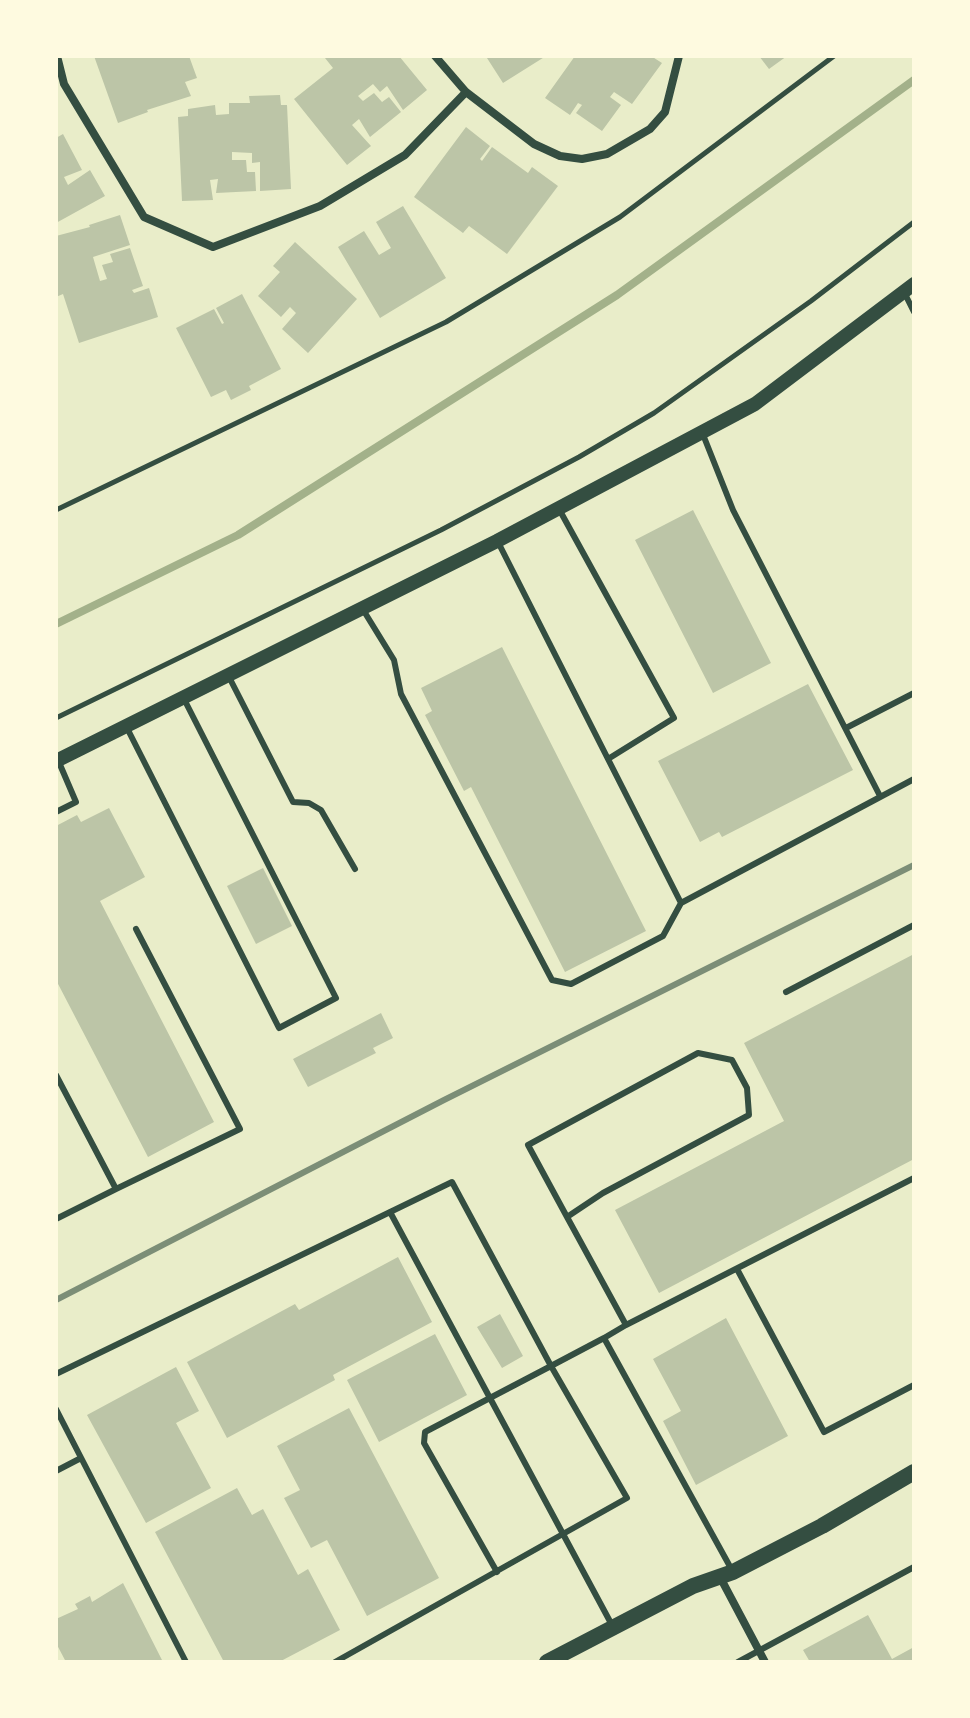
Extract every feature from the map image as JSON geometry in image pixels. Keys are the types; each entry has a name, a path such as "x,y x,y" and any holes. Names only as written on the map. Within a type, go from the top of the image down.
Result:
{"main road":[{"path":"547,1662 693,1586 726,1574 822,1526 914,1472"}],"street":[{"path":"57,56 64,84 144,217 213,247 320,206 405,155 466,92"},
{"path":"435,56 466,92 534,144 560,156 582,159 607,154 650,129 665,112 679,56"},
{"path":"57,760 497,541 755,404 909,288"},
{"path":"726,1574 765,1662"}],"lane":[{"path":"909,288 914,312"},
{"path":"702,432 733,510 880,796"},
{"path":"558,508 674,718 608,759"},
{"path":"497,541 681,903"},
{"path":"362,608 394,660 401,694 552,980 571,984 663,936 681,903 914,779"},
{"path":"228,675 293,802 309,803 321,810 355,869"},
{"path":"846,728 914,693"},
{"path":"126,726 279,1028 336,998 183,697"},
{"path":"56,812 76,802 57,760"},
{"path":"786,992 914,925"},
{"path":"56,1219 240,1129 136,929"},
{"path":"567,1217 603,1193 749,1115 747,1088 732,1060 698,1053 528,1145 567,1217 626,1325"},
{"path":"56,1075 116,1189"},
{"path":"497,1572 424,1443 425,1432 914,1178"},
{"path":"56,1374 452,1182 551,1366 627,1498 335,1662"},
{"path":"390,1212 613,1627"},
{"path":"737,1269 824,1432 914,1385"},
{"path":"604,1338 726,1574"},
{"path":"56,1409 186,1662"},
{"path":"56,1471 81,1458"},
{"path":"738,1662 914,1567"}],"path":[{"path":"56,510 446,322 620,217 834,56"},
{"path":"56,718 416,543 579,457 654,413 811,301 914,222"}],"building":[{"path":"94,56 189,56 197,78 185,82 191,96 118,123"},
{"path":"399,56 427,90 403,110 387,86 380,92 373,84 358,96 363,101 374,93 382,102 389,97 401,112 370,137 359,119 352,125 371,146 347,165 294,99 333,68 325,58"},
{"path":"546,56 503,83 487,58"},
{"path":"575,56 651,56 662,63 632,104 614,92 610,97 621,105 602,131 576,113 582,105 578,103 570,115 545,98"},
{"path":"759,56 787,56 769,69"},
{"path":"280,95 281,105 287,105 291,189 260,191 260,162 252,163 252,153 232,152 232,160 246,160 247,172 255,172 256,191 216,193 218,179 210,180 213,200 182,201 178,117 188,116 188,109 215,105 216,115 229,114 229,103 250,103 249,96"},
{"path":"466,127 490,146 480,159 482,161 492,147 528,173 532,167 558,186 507,254 469,226 463,233 414,197"},
{"path":"63,134 82,170 64,177 68,185 90,170 105,196 56,223 56,138"},
{"path":"403,206 446,278 380,318 338,247 364,231 379,255 391,248 376,222"},
{"path":"120,215 130,245 93,257 100,281 107,279 102,265 113,262 110,254 130,248 143,286 132,290 134,293 149,288 158,317 79,343 63,294 56,297 56,236"},
{"path":"295,242 357,299 308,353 282,329 296,313 290,307 281,317 258,296 280,272 273,266"},
{"path":"242,294 281,369 249,386 251,390 231,400 226,390 211,397 176,328 214,309 224,323 216,308"},
{"path":"693,510 771,663 713,693 635,540"},
{"path":"502,647 646,931 565,972 471,787 464,791 425,715 432,711 421,688"},
{"path":"808,684 853,770 722,837 719,832 700,842 658,761"},
{"path":"109,808 145,877 100,901 214,1122 148,1157 56,980 56,826 77,815 81,822"},
{"path":"263,868 292,926 256,944 227,886"},
{"path":"914,954 914,1159 659,1293 615,1210 784,1121 744,1043"},
{"path":"381,1013 393,1038 373,1048 376,1053 308,1087 293,1059"},
{"path":"398,1257 432,1322 333,1375 335,1380 227,1438 187,1362 295,1304 299,1310"},
{"path":"500,1314 523,1356 502,1368 477,1327"},
{"path":"726,1318 788,1436 696,1485 663,1421 681,1411 653,1359"},
{"path":"435,1334 467,1395 379,1442 347,1380"},
{"path":"176,1367 199,1411 176,1423 211,1488 146,1523 87,1415"},
{"path":"349,1408 439,1578 367,1616 327,1540 311,1548 284,1498 300,1490 277,1446"},
{"path":"237,1488 252,1515 263,1509 298,1575 308,1569 340,1630 279,1662 224,1662 155,1532"},
{"path":"123,1583 163,1662 66,1662 56,1643 56,1619 78,1609 75,1604 90,1596 92,1602"},
{"path":"868,1615 892,1659 914,1647 914,1662 810,1662 803,1650"}],"waterway":[{"path":"56,624 238,535 617,295 914,80"}],"railway":[{"path":"56,1300 444,1100 914,865"}]}
